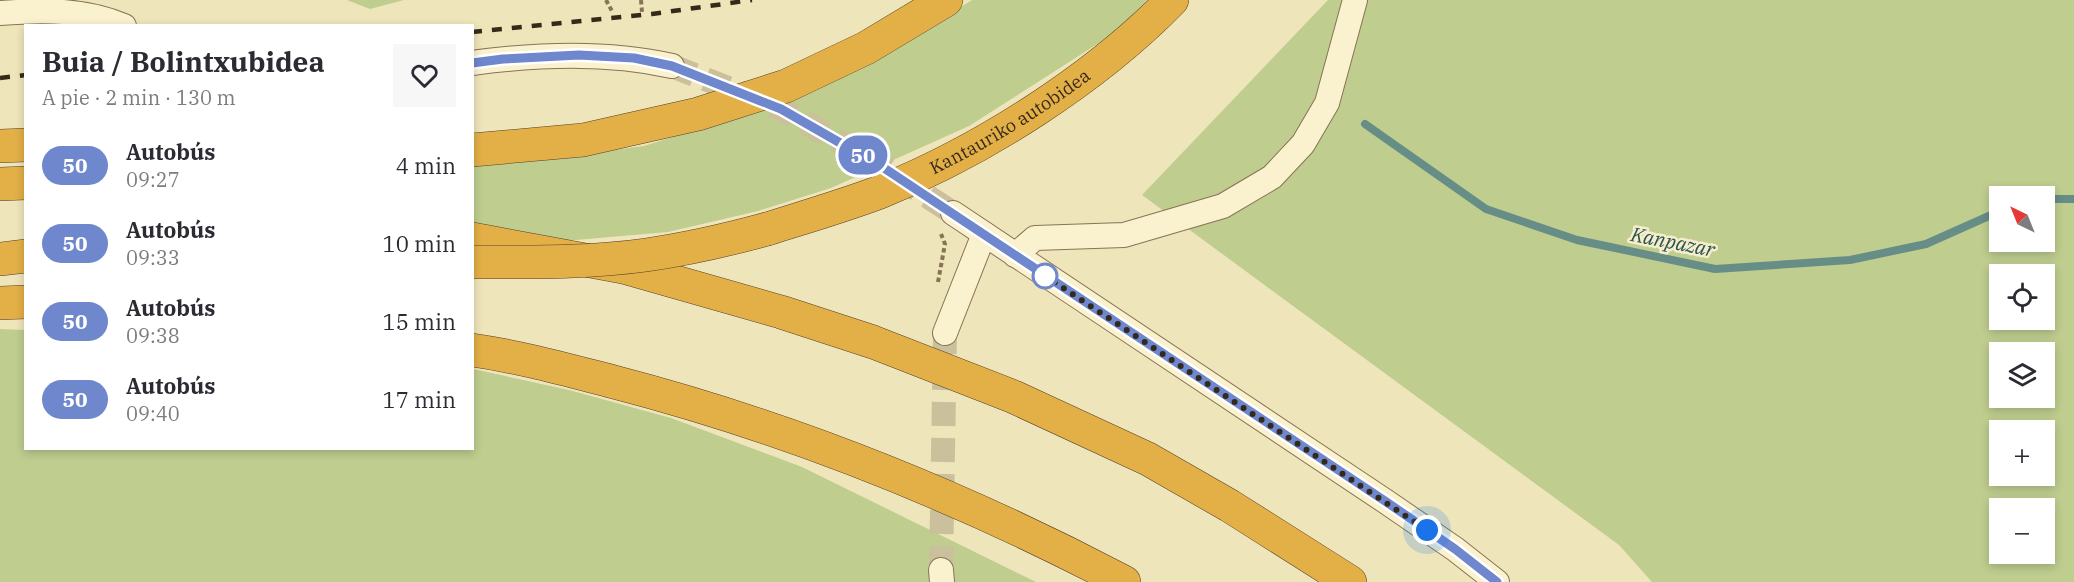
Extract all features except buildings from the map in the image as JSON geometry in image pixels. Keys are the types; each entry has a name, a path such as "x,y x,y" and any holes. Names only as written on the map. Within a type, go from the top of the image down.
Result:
{"highway":[{"path":"474,150 583,140 698,114 786,86 866,48 946,0"},
{"name":"Kantauriko autobidea","path":"474,262 574,261 645,255 707,245 767,229 879,192 967,151 1066,91 1154,19 1172,0"},
{"path":"0,146 24,145"},
{"path":"0,184 24,183"},
{"path":"474,239 623,267 780,312 873,342 1014,397 1148,459 1230,506 1350,582"},
{"path":"0,259 24,256"},
{"path":"0,303 24,302"},
{"path":"474,350 515,357 669,396 847,457 962,503 1059,548 1124,582"}],"street":[{"path":"1015,255 1035,238 1124,236 1223,206 1272,177 1303,144 1327,103 1355,0"},
{"path":"0,13 39,10 74,12 117,23"},
{"path":"474,63 579,55 634,58 672,66"},
{"path":"946,220 984,234 1385,501 1455,549 1497,582"},
{"path":"945,333 984,234"}],"path":[{"path":"606,0 613,13"},
{"path":"640,0 642,12"},
{"path":"937,286 945,244 946,220"}],"green space":[{"path":"347,0 404,0 370,9"},
{"path":"972,0 1147,0 1116,32 969,126 831,188 758,211 668,232 564,241 474,222 474,162 520,162 644,146 748,113 947,16"},
{"path":"1328,0 2074,0 2074,582 1652,582 1619,545 1142,195"},
{"path":"0,329 24,330 24,450 474,450 474,369 569,390 671,418 802,467 1036,582 0,582"}],"waterway":[{"name":"Kanpazar","path":"1365,124 1486,209 1577,240 1715,269 1850,260 1926,244 1989,216"},
{"name":"Kanpazar","path":"2055,199 2074,199"}],"tunnel":[{"path":"672,66 781,109 867,157 953,213"},
{"path":"941,570 945,333"}],"railway":[{"path":"474,32 652,14 752,0"},
{"path":"0,78 24,75"}],"bus line":[{"name":"50","path":"474,63 579,55 634,58 672,66 781,109 867,157 953,213 1385,501 1455,549 1497,582"}],"route":[{"path":"1045,276 1041,273 1427,530"}]}
